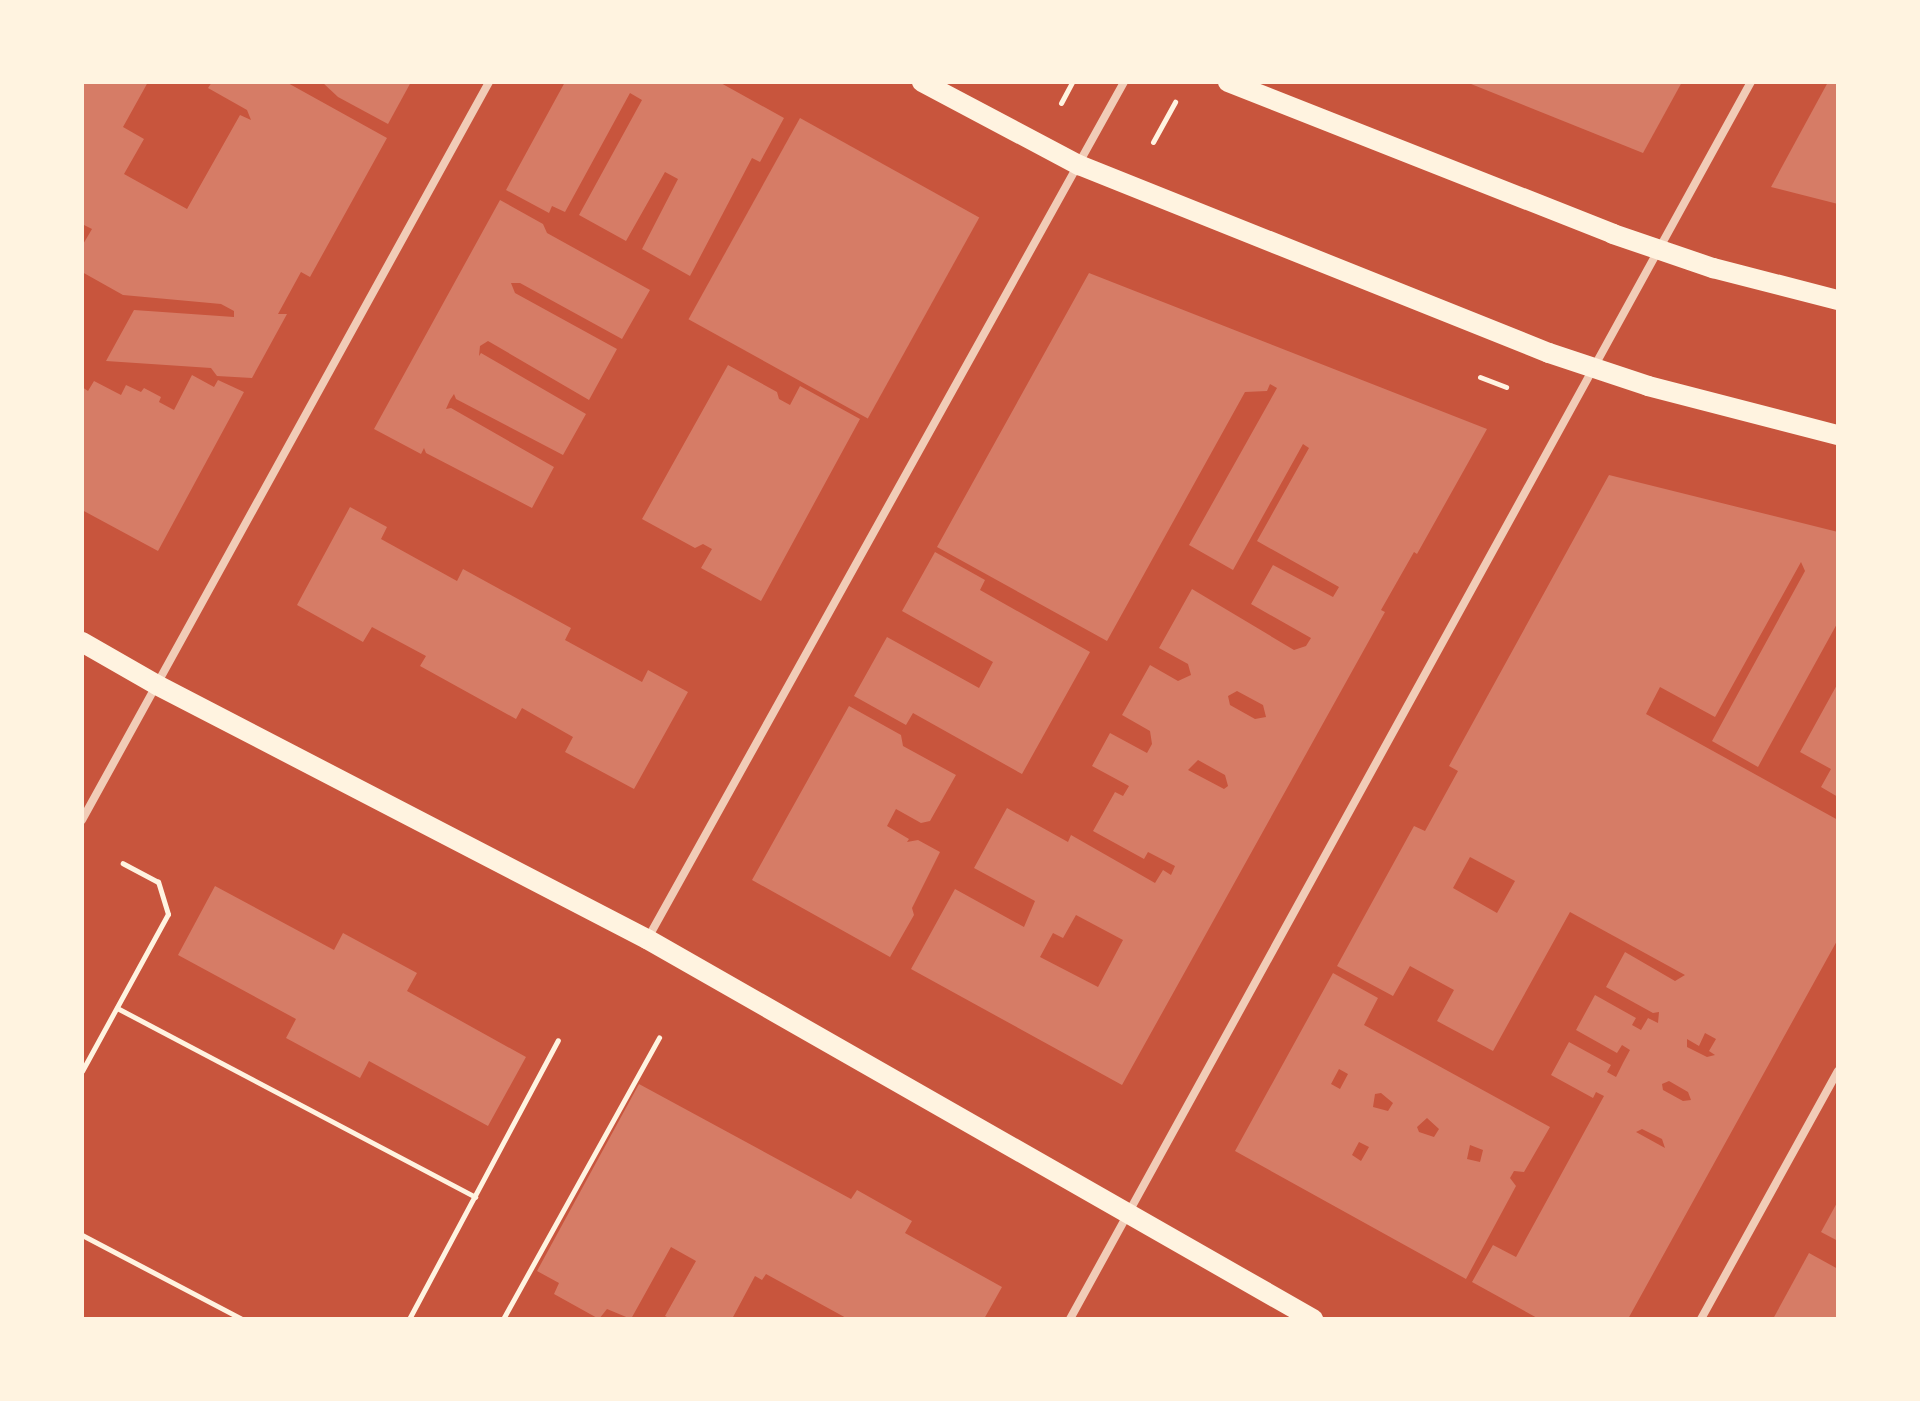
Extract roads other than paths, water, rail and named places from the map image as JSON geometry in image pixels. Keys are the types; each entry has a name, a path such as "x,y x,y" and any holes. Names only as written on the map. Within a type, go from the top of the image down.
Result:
{"main road":[{"path":"922,82 1079,165 1593,368 1648,386 1838,435"},
{"path":"1228,82 1658,249 1727,272 1838,300"},
{"path":"82,642 157,685 647,939 1313,1319"}],"street":[{"path":"82,820 489,82"},
{"path":"647,939 1124,82"},
{"path":"1070,1319 1751,82"},
{"path":"1701,1319 1838,1071"}]}
